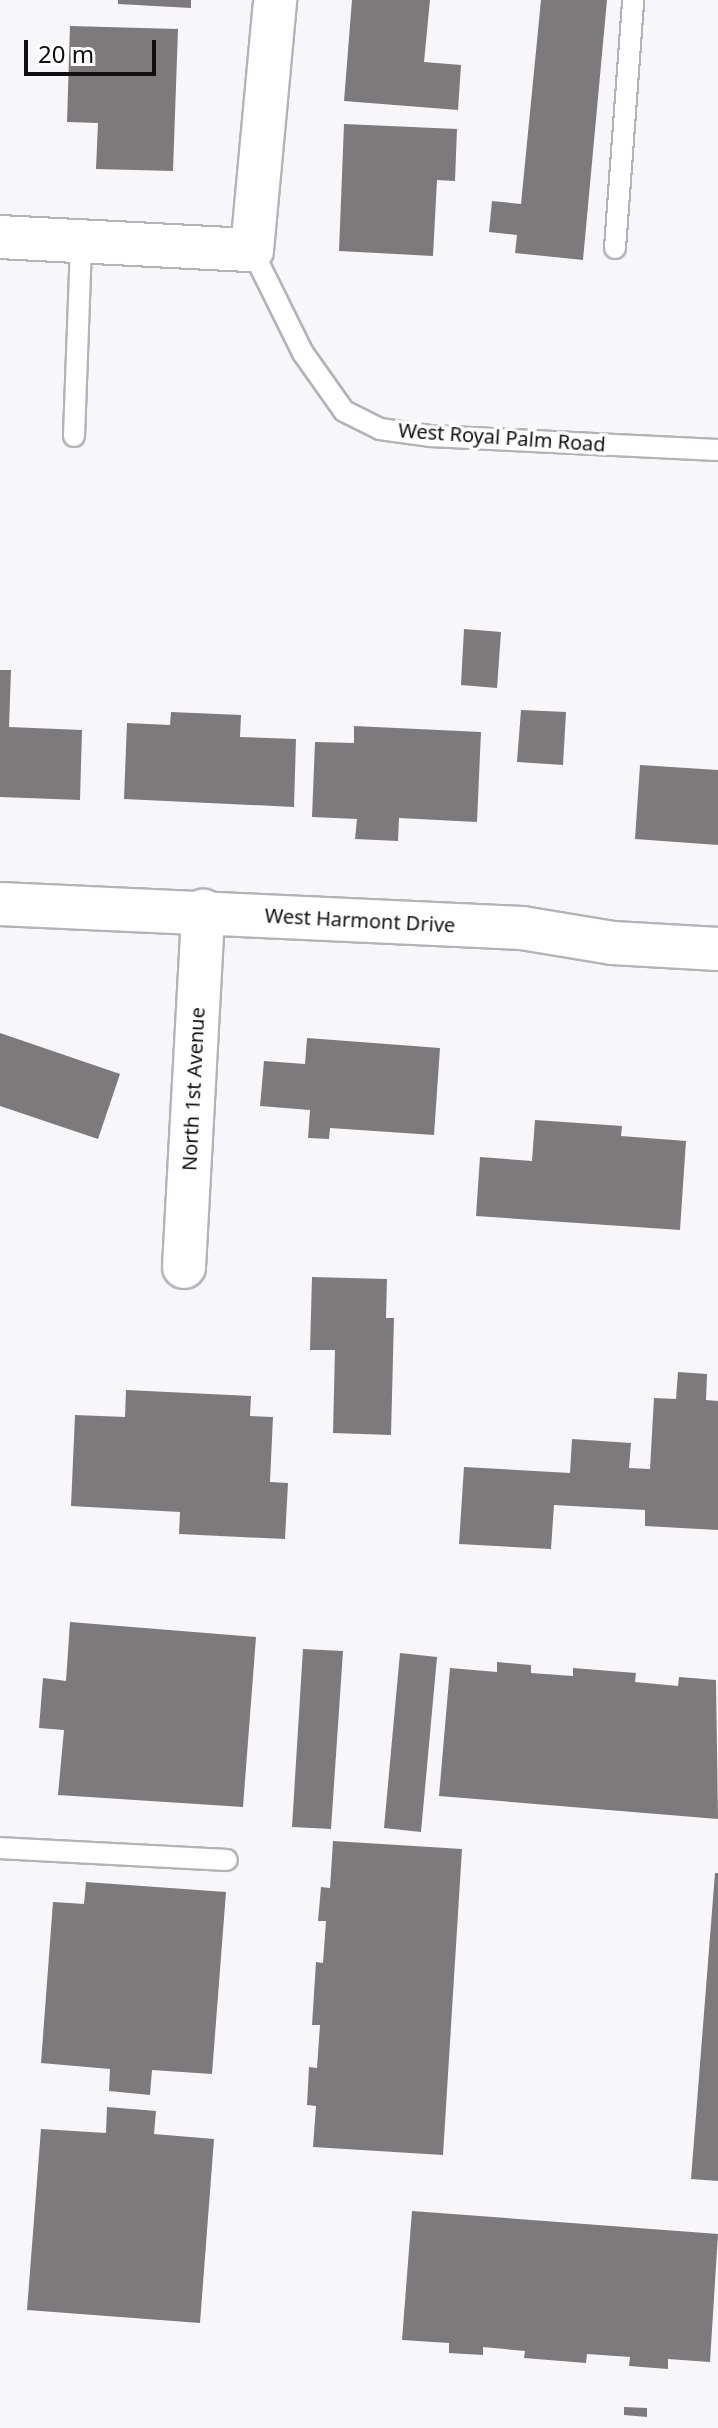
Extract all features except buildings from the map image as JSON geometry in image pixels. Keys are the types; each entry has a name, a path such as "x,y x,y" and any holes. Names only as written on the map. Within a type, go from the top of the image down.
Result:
{"street":[{"path":"0,237 252,250 275,0"},
{"name":"West Harmont Drive","path":"0,904 522,928 613,943 718,949"},
{"name":"North 1st Avenue","path":"184,1267 203,911"}],"lane":[{"path":"615,248 633,0"},
{"path":"74,436 81,242"},
{"name":"West Royal Palm Road","path":"252,250 303,353 344,411 380,429 430,436 718,450"},
{"path":"0,1848 227,1860"}]}
